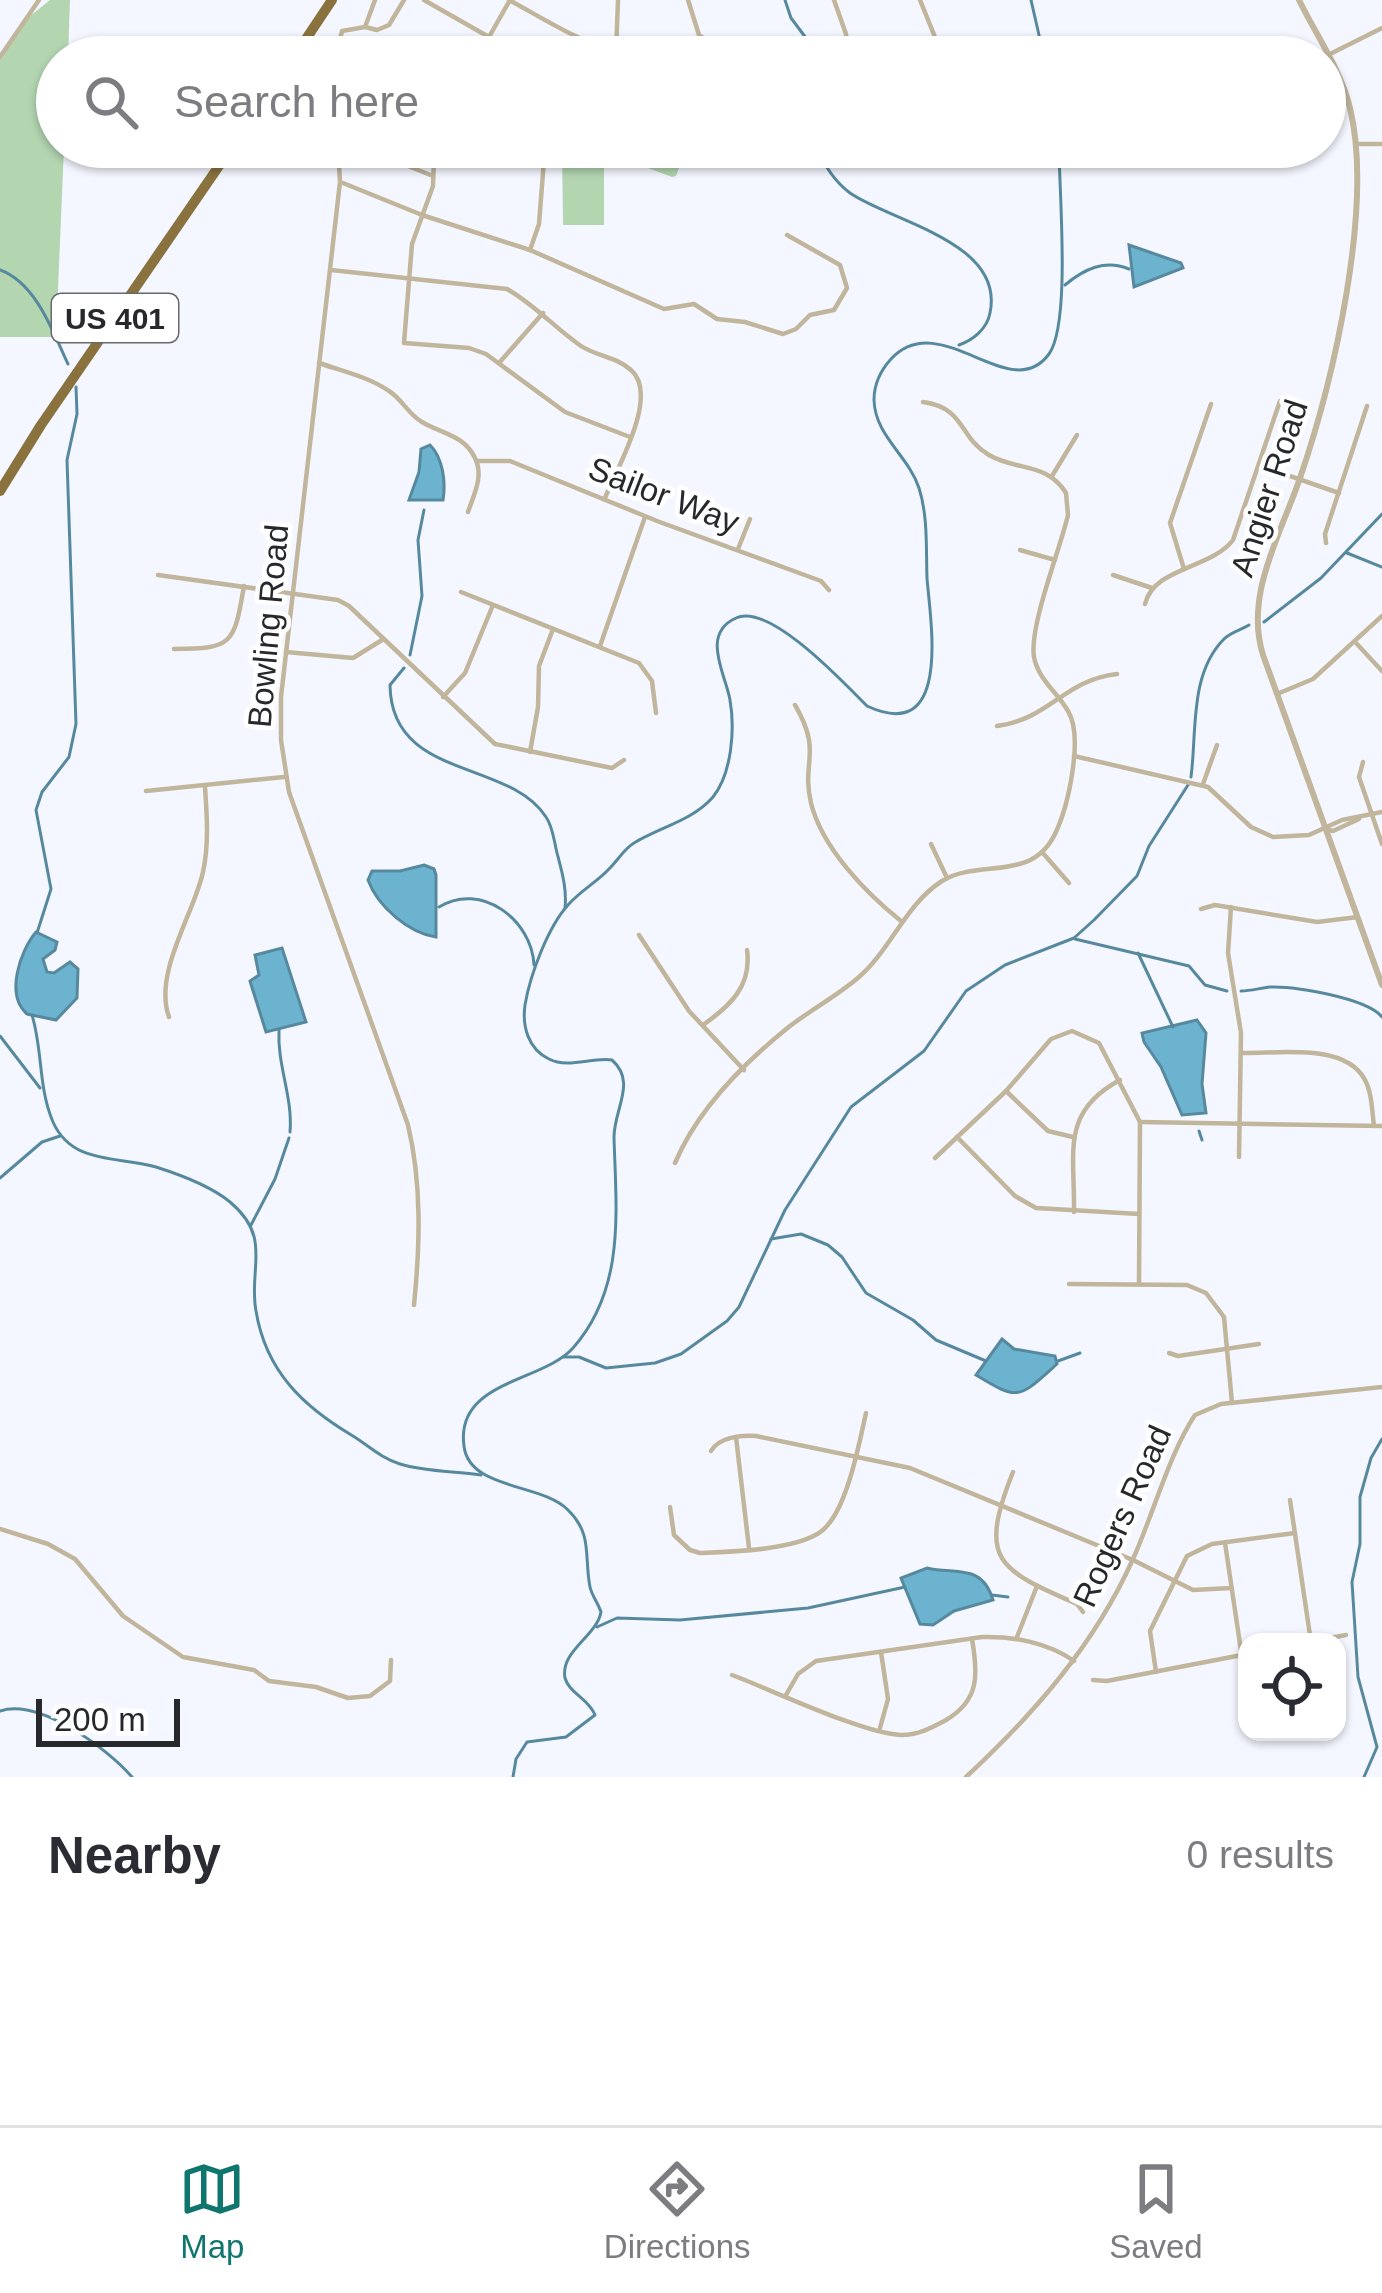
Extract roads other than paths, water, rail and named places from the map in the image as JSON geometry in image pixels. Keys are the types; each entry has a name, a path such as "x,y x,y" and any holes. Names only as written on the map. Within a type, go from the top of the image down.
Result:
{"highway":[{"path":"308,36 332,0"},
{"name":"US 401","path":"0,491 218,168"}],"street":[{"path":"0,57 39,0"},
{"path":"364,27 375,0"},
{"path":"341,36 364,27 384,29 404,0"},
{"path":"424,0 487,36"},
{"path":"490,36 509,0 582,36"},
{"path":"617,36 618,0"},
{"path":"688,0 702,36"},
{"path":"834,0 846,36"},
{"path":"920,0 934,36"},
{"name":"Angier Road","path":"1299,0 1318,36"},
{"path":"1346,46 1382,28"},
{"name":"Angier Road","path":"1346,96 1355,144 1357,206 1344,294 1326,387 1257,608 1258,640 1382,985"},
{"path":"1355,144 1382,144"},
{"name":"Bowling Road","path":"339,168 281,697 284,777 416,1158 414,1305"},
{"path":"413,168 433,176"},
{"path":"433,168 412,244 404,343 469,348 499,363 565,412 630,437"},
{"path":"530,250 538,224 543,168"},
{"path":"340,182 530,250 664,309 694,304 717,320 745,322 783,334 810,315 834,310 847,288 840,266 787,235"},
{"path":"331,270 507,289 582,347 628,367 639,378 643,402 605,498"},
{"path":"499,363 543,313"},
{"path":"319,363 374,382 394,393 426,425 453,435 477,461 479,480 468,512"},
{"path":"1145,604 1152,588 1226,548 1238,529 1280,401"},
{"path":"675,1163 703,1113 744,1070 788,1028 859,977 902,922 947,878 1014,867 1042,852 1058,828 1076,729 1039,672 1034,649 1068,501 1064,488 1052,476 986,453 948,408 923,402"},
{"path":"1185,570 1170,523 1211,404"},
{"path":"1326,543 1324,534 1367,406"},
{"path":"1052,476 1077,435"},
{"name":"Sailor Way","path":"477,461 510,461 645,517 821,581 829,590"},
{"path":"1261,466 1339,493"},
{"path":"600,646 645,517"},
{"path":"738,549 750,518"},
{"path":"1020,550 1056,560"},
{"path":"158,575 322,595 349,606 495,744 612,768 624,760"},
{"path":"1113,575 1152,588"},
{"path":"174,650 214,649 230,638 244,586"},
{"path":"460,592 639,663 652,681 656,713"},
{"path":"443,697 465,673 493,605"},
{"path":"1277,694 1313,679 1382,616"},
{"path":"530,752 539,666 553,628"},
{"path":"286,652 353,658 382,640"},
{"path":"1355,642 1382,670"},
{"path":"998,726 1029,719 1084,680 1117,674"},
{"path":"795,705 809,730 811,801 818,822 862,884 902,922"},
{"path":"1203,784 1216,745"},
{"path":"1074,756 1203,784 1266,835 1292,838 1345,827 1382,812"},
{"path":"1363,762 1359,777 1382,844"},
{"path":"146,791 284,777"},
{"path":"169,1017 165,1005 175,947 203,876 208,834 205,787"},
{"path":"932,844 947,878"},
{"path":"1042,852 1070,883"},
{"path":"1231,907 1228,953 1241,1053 1239,1157"},
{"path":"1201,909 1231,907 1317,922 1358,917"},
{"path":"639,935 688,1011 744,1070"},
{"path":"703,1025 735,999 746,981 747,950"},
{"path":"935,1158 1006,1091 1052,1039 1065,1032 1082,1033 1099,1043 1140,1122 1139,1284"},
{"path":"1140,1122 1378,1127 1367,1083 1349,1063 1326,1055 1241,1053"},
{"path":"1074,1212 1075,1138 1084,1106 1092,1095 1120,1080"},
{"path":"1006,1091 1048,1131 1075,1138"},
{"path":"957,1137 1028,1204 1048,1211 1140,1214"},
{"path":"1069,1284 1187,1285 1206,1293 1224,1317 1232,1403"},
{"path":"1169,1353 1178,1356 1259,1345"},
{"name":"Rogers Road","path":"966,1777 998,1748 1098,1629 1195,1415 1207,1407 1232,1403 1382,1387"},
{"path":"670,1507 674,1535 690,1550 709,1552 806,1540 824,1531 834,1516 866,1413"},
{"path":"736,1437 749,1548"},
{"path":"711,1451 716,1444 736,1437 763,1437 910,1468 1199,1591 1231,1588"},
{"path":"1013,1472 994,1534 1002,1559 1013,1573 1077,1604 1082,1612"},
{"path":"1290,1500 1309,1633"},
{"path":"0,1528 76,1559 123,1616 184,1658 254,1670 269,1681 316,1687 347,1698 378,1692 390,1681 391,1660"},
{"path":"1156,1672 1150,1631 1193,1550 1294,1533"},
{"path":"1225,1541 1240,1633"},
{"path":"1016,1640 1037,1586"},
{"path":"786,1695 808,1665 972,1639 1016,1640 1057,1649 1074,1661"},
{"path":"732,1675 898,1735 924,1731 963,1708 977,1679 972,1639"},
{"path":"879,1731 888,1699 881,1652"},
{"path":"1093,1679 1107,1681 1238,1656"}],"water":[{"path":"1129,245 1181,263 1183,268 1134,287"},
{"path":"430,445 443,471 443,500 409,500 421,449"},
{"path":"424,865 436,875 436,937 396,917 368,880 372,871"},
{"path":"36,932 57,942 43,959 47,972 54,973 70,962 78,969 77,998 56,1020 27,1014 17,996 20,961"},
{"path":"282,948 306,1022 266,1032 250,981 259,975 255,955"},
{"path":"1197,1020 1206,1033 1202,1084 1206,1113 1182,1115 1142,1033"},
{"path":"1002,1339 1014,1349 1055,1356 1057,1364 1026,1390 1001,1389 976,1375"},
{"path":"927,1568 975,1575 993,1600 954,1611 933,1625 920,1624 901,1578"}],"waterway":[{"path":"785,0 804,36"},
{"path":"1031,0 1039,36"},
{"path":"828,168 850,193 941,237 980,268 990,289 990,313 979,333 959,345"},
{"path":"513,1777 516,1759 527,1742 566,1737 595,1715 567,1683 565,1668 601,1612 590,1587 584,1537 576,1519 556,1501 479,1471 464,1446 465,1425 473,1408 487,1395 573,1348 602,1300 614,1247 614,1137 624,1087 612,1060 556,1062 531,1043 524,1013 536,966 554,926 573,900 630,845 695,812 719,787 732,737 730,700 717,644 725,625 750,616 767,622 805,647 867,706 894,714 913,709 925,694 932,647 924,510 914,476 880,424 875,388 887,363 911,346 931,343 953,348 1015,370 1033,367 1049,354 1056,338 1062,286 1060,168"},
{"path":"1065,285 1095,267 1129,269"},
{"path":"0,270 33,297 68,364"},
{"path":"37,933 51,889 36,810 42,792 69,757 76,724 67,460 77,414 76,387"},
{"path":"410,655 422,596 418,540 424,510"},
{"path":"1264,622 1321,578 1382,514"},
{"path":"1347,553 1382,567"},
{"path":"1191,777 1205,669 1224,639 1249,625"},
{"path":"404,668 390,685 395,716 410,738 454,765 506,785 546,817 562,874 565,908"},
{"path":"563,1357 579,1357 606,1368 655,1363 681,1354 727,1321 739,1307 785,1210 851,1107 924,1051 966,991 1005,965 1074,938 1094,920 1137,876 1149,846 1188,785"},
{"path":"439,907 471,899 502,909 524,933 534,965"},
{"path":"1075,939 1189,966 1205,985 1227,991"},
{"path":"1138,953 1173,1027"},
{"path":"1241,991 1270,987 1312,991 1362,1004 1382,1017"},
{"path":"32,1015 45,1096 61,1136 84,1152 156,1167 194,1182 223,1196 243,1215 255,1241 254,1295 261,1333 278,1370 303,1400 393,1461 420,1469 481,1475"},
{"path":"279,1030 290,1132"},
{"path":"0,1036 40,1088"},
{"path":"1199,1131 1202,1140"},
{"path":"0,1178 42,1142 60,1136"},
{"path":"251,1225 289,1138"},
{"path":"771,1239 801,1234 828,1245 866,1293 913,1320 936,1340 986,1361"},
{"path":"1058,1361 1080,1353"},
{"path":"1364,1777 1377,1747 1358,1677 1352,1582 1360,1544 1360,1497 1382,1439"},
{"path":"597,1627 617,1618 680,1620 808,1608 905,1587"},
{"path":"992,1595 1008,1597"},
{"path":"0,1711 34,1712 71,1728 132,1777"}]}
